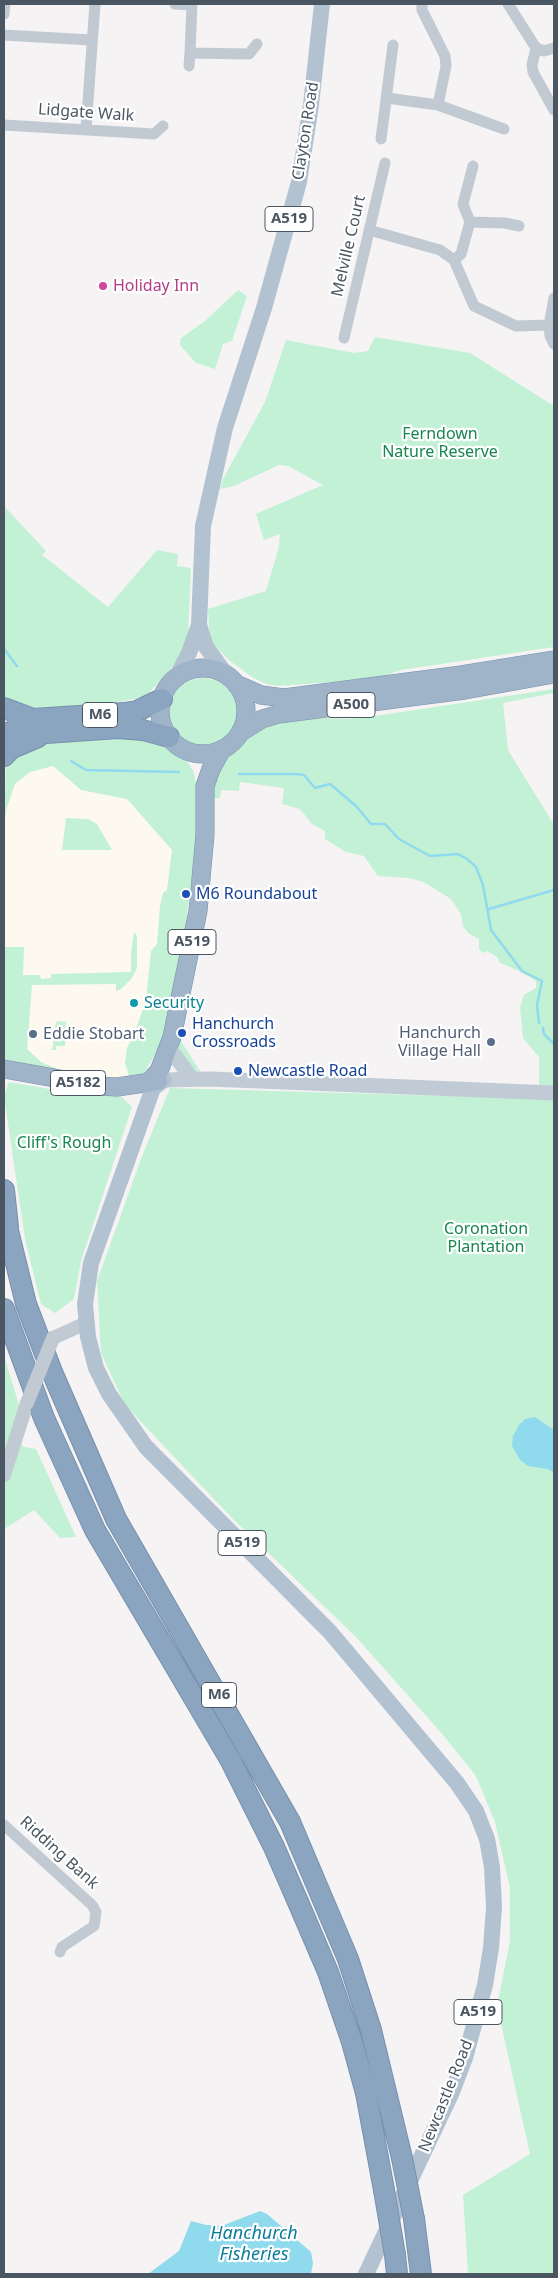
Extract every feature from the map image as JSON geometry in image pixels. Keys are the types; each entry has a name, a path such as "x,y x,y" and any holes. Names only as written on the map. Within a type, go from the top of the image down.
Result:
{"highway":[{"name":"A500","path":"232,680 261,695 284,698 461,675 554,660"},
{"path":"206,669 232,680 241,691 246,707 240,732 233,742 222,750 205,754 188,751 177,745 169,737 162,723 162,699 176,678 190,671 206,669"},
{"name":"A500","path":"240,732 262,719 280,714 465,690 554,674"},
{"name":"M6","path":"4,734 137,711 162,699"},
{"name":"M6","path":"4,708 41,727"},
{"name":"M6","path":"4,720 41,727 130,728 169,737"},
{"name":"M6","path":"4,756 41,727"},
{"name":"A519","path":"156,1082 165,1037 174,1023 198,911 205,835 205,786 211,769 222,750"},
{"name":"A519","path":"188,751 205,786"},
{"name":"A519","path":"156,1082 173,1053 177,1039 174,1023"},
{"name":"A5182","path":"6,1070 99,1086 156,1082"},
{"name":"M6","path":"4,1190 9,1243"},
{"name":"M6","path":"4,1214 9,1243 26,1304 52,1372 116,1519 249,1747 290,1822 351,1968 371,2030 402,2158 414,2219 421,2274"},
{"name":"M6","path":"4,1301 7,1317 44,1418 95,1530 231,1761 274,1846 328,1972 352,2042 366,2093 396,2265"}],"main road":[{"name":"Clayton Road","path":"198,625 203,526 225,428 264,308 298,182 312,105 322,4"},
{"name":"A519","path":"176,678 189,653 198,625"},
{"name":"A519","path":"198,625 206,647 232,680"},
{"path":"173,1053 192,1079"},
{"path":"156,1082 192,1079 554,1093"},
{"name":"A519","path":"86,1323 85,1304 91,1263 135,1142 133,1123 156,1082"},
{"name":"Newcastle Road","path":"86,1323 96,1368 109,1394 136,1436 330,1632 428,1747 476,1811 487,1839 492,1867 494,1907 491,1948 485,1985 465,2058 452,2092 366,2274"}],"street":[{"path":"4,14 5,4"},
{"path":"86,129 95,4"},
{"path":"175,4 192,4 189,66"},
{"path":"422,4 422,10 434,38 445,56 446,66 438,105"},
{"path":"508,4 536,48 544,51 554,48"},
{"path":"4,35 91,40"},
{"path":"190,53 251,59 257,44"},
{"path":"536,48 532,64 533,72 554,110"},
{"path":"382,139 393,49 404,54"},
{"path":"387,98 438,105 504,128"},
{"name":"Lidgate Walk","path":"4,125 154,134 163,126"},
{"name":"Melville Court","path":"344,338 385,162"},
{"path":"454,260 461,254 470,222 463,204 473,166"},
{"path":"470,222 505,223 519,226"},
{"path":"369,230 440,250 454,260 474,306 516,326 549,325"},
{"path":"554,298 549,325 550,336 554,344"},
{"path":"4,1475 26,1404 53,1338 86,1323"},
{"name":"Ridding Bank","path":"4,1825 92,1905 97,1915 94,1926 62,1947 60,1952"}],"shaded area":[{"name":"Eddie Stobart","path":"53,766 81,790 127,799 172,850 159,954 129,1076 134,1080 102,1080 106,1076 64,1072 41,1062 27,1049 22,975 23,947 4,947 4,829 6,810 15,784 30,772"}],"green space":[{"path":"238,290 247,296 232,341 223,344 215,369 196,363 180,345 181,338 205,321"},
{"name":"Ferndown Nature Reserve","path":"375,337 470,353 554,406 554,647 401,670 374,679 278,686 266,684 252,677 230,661 212,643 208,609 266,591 279,547 280,534 264,540 256,514 323,485 288,466 279,465 234,486 220,489 223,479 265,402 286,340 354,353 368,351"},
{"path":"4,506 46,551 42,555 108,607 157,550 178,554 177,566 191,568 188,635 178,660 149,693 143,697 118,702 38,708 22,706 4,696"},
{"path":"203,678 216,681 227,688 234,699 237,712 234,725 227,736 216,743 203,746 190,743 179,736 172,725 169,712 172,699 179,688 190,681"},
{"name":"Coronation Plantation","path":"554,689 554,693 503,703 508,750 554,825 554,2274 468,2274 463,2195 530,2154 497,2006 510,1941 510,1888 495,1822 476,1776 444,1736 356,1637 232,1518 125,1405 101,1353 97,1281 141,1159 170,1088 549,1099 539,1084 539,1057 523,1038 520,1007 524,995 536,988 536,981 500,963 497,957 487,951 483,953 479,949 479,939 468,933 463,926 461,914 451,899 424,882 409,878 378,876 364,856 346,852 325,839 325,831 312,824 300,809 282,804 284,788 240,782 239,791 221,790 220,798 211,798 212,780 221,762 249,737 268,725 319,718 347,719 375,716"},
{"path":"116,736 152,740 185,759 193,770 197,788 196,839 192,875 184,939 169,1015 159,1047 143,1075 129,1076 125,1063 127,1048 134,1035 146,1000 151,951 157,944 160,906 163,893 167,890 172,850 127,799 81,790 53,766 30,772 15,784 6,810 4,829 6,765 17,756 45,743"},
{"path":"66,818 88,819 97,824 112,850 62,850"},
{"path":"134,932 137,936 137,968 132,978 121,989 116,991 116,984 32,985 27,1049 41,1062 64,1072 43,1072 4,1060 4,947 24,947 23,975 40,975 41,979 51,978 51,974 131,972"},
{"path":"57,1021 66,1022 65,1046 56,1046 56,1050 51,1050 54,1033 52,1034"},
{"path":"180,1040 202,1074 197,1074 178,1048"},
{"name":"Cliff's Rough","path":"9,1082 61,1091 120,1095 132,1107 81,1261 74,1299 55,1313 41,1304 25,1239 4,1096"},
{"path":"4,1356 20,1408 10,1434 24,1447 36,1449 76,1537 60,1538 34,1510 4,1529"}],"water":[{"path":"535,1417 554,1430 554,1473 548,1469 528,1466 520,1460 512,1446 513,1436 519,1425 525,1419"},
{"name":"Hanchurch Fisheries","path":"260,2211 267,2214 311,2252 313,2263 311,2274 148,2274 179,2251 191,2221 206,2225 224,2225"}],"waterway":[{"path":"4,649 17,666"},
{"path":"71,761 86,770 179,772"},
{"path":"239,774 296,774 304,775 315,788 330,784 356,806 371,824 385,824 399,839 430,856 458,854 467,859 476,867 483,885 491,930 522,971 542,981 537,1005 539,1023"},
{"path":"489,909 554,890"},
{"path":"543,1028 544,1034 554,1044"}],"place":[{"name":"Holiday Inn","path":"103,286"},
{"name":"M6 Roundabout","path":"186,894"},
{"name":"Security","path":"134,1003"},
{"name":"Hanchurch Crossroads","path":"182,1033"},
{"name":"Eddie Stobart","path":"33,1034"},
{"name":"Hanchurch Village Hall","path":"491,1042"},
{"name":"Newcastle Road","path":"238,1071"}]}
